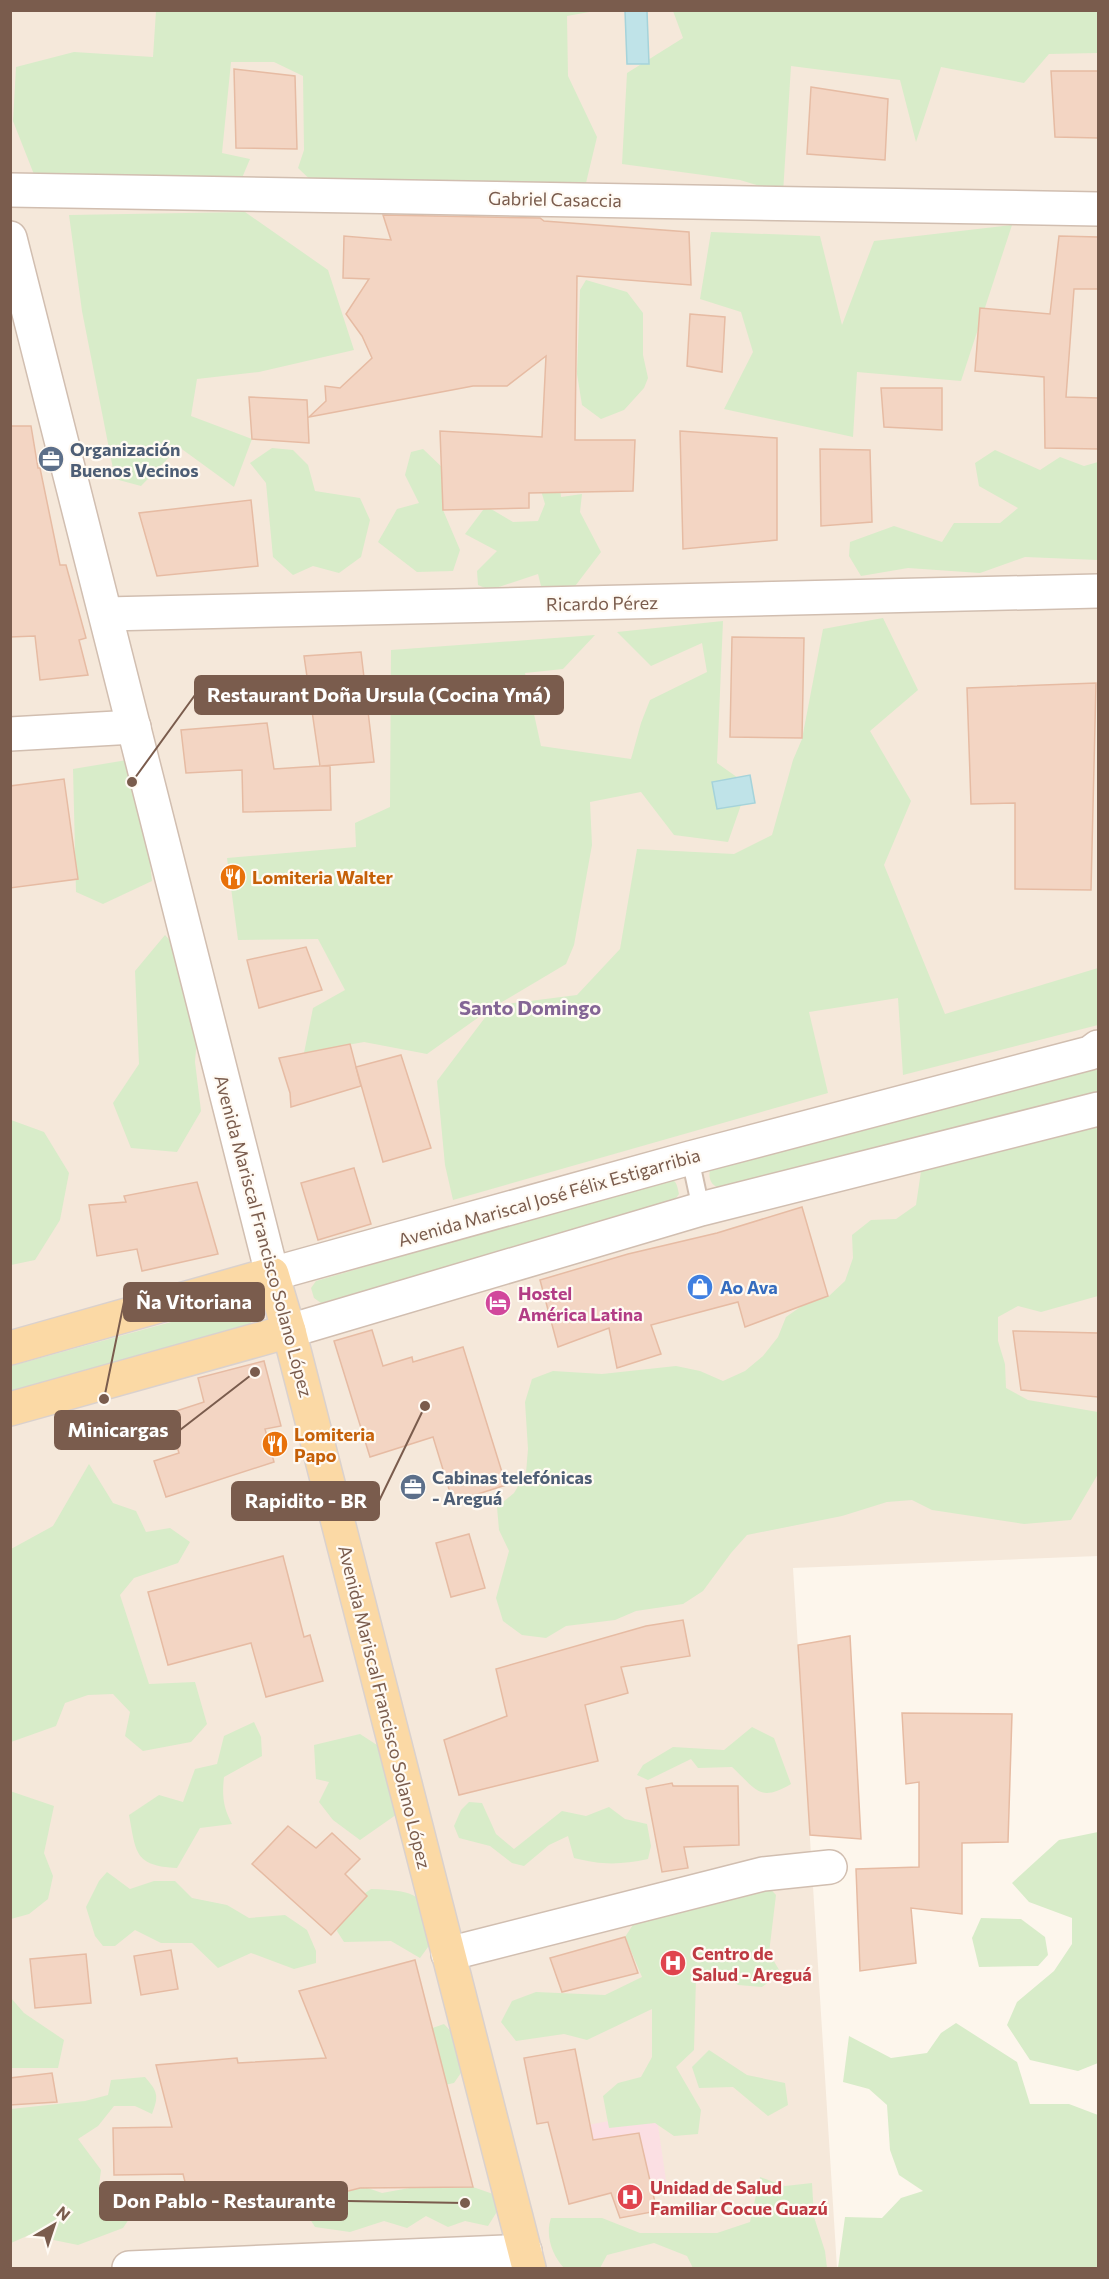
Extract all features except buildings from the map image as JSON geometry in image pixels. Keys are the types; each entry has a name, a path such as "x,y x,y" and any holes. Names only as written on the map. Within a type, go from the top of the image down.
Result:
{"main road":[{"name":"Avenida Mariscal Francisco Solano López","path":"272,1274 289,1331 527,2260"},
{"name":"Avenida Mariscal José Félix Estigarribia","path":"10,1348 272,1274"},
{"path":"10,1409 289,1331"}],"street":[{"name":"Gabriel Casaccia","path":"10,190 1098,209"},
{"name":"Avenida Mariscal Francisco Solano López","path":"10,238 272,1274"},
{"name":"Ricardo Pérez","path":"106,614 1098,591"},
{"path":"10,734 134,727"},
{"name":"Avenida Mariscal José Félix Estigarribia","path":"272,1274 690,1158 1094,1050"},
{"path":"289,1331 701,1209 1098,1109"},
{"path":"448,1954 764,1874 830,1867"},
{"path":"129,2268 527,2260"}],"lane":[{"path":"690,1158 701,1209"}],"shaded area":[{"path":"11,11 1098,11 1098,1556 793,1568 837,2268 11,2268"},
{"path":"656,2112 668,2194 634,2199 572,2128"}],"green space":[{"path":"156,11 595,11 567,16 568,76 597,137 586,183 488,199 321,190 298,168 304,150 303,76 274,62 231,62 222,153 250,159 239,185 37,182 13,121 16,67 74,52 153,57"},
{"path":"673,11 1098,11 1098,53 1049,54 1024,83 941,67 916,142 900,80 791,66 783,193 740,180 622,164 627,73 683,38"},
{"path":"245,212 328,270 354,350 259,372 197,379 191,416 252,439 234,487 179,447 141,486 115,479 82,311 69,215"},
{"path":"1012,225 961,381 857,372 853,437 724,409 753,352 741,312 700,299 711,232 820,236 842,325 874,241"},
{"path":"586,280 627,292 643,313 643,355 648,378 644,388 624,410 601,419 582,405 577,374 580,290"},
{"path":"556,442 561,497 582,494 580,512 601,552 563,602 544,598 538,574 490,590 478,585 477,571 497,551 465,534 486,506 513,522 538,521 545,504 529,450"},
{"path":"272,448 293,450 308,465 315,491 360,498 370,520 361,557 339,573 313,566 293,575 273,557 266,483 250,463"},
{"path":"423,449 447,472 443,510 460,550 453,571 417,572 378,542 397,509 419,503 405,475 411,452"},
{"path":"995,450 1040,470 1060,457 1084,466 1098,462 1098,560 1025,557 980,573 908,568 861,576 849,556 850,542 894,526 942,542 954,523 1000,523 1018,508 979,486 975,463"},
{"path":"883,618 918,690 870,731 911,801 884,865 945,1014 1098,968 1098,1025 903,1075 898,998 809,1012 828,1093 453,1200 445,1165 437,1081 493,1007 427,1054 364,1042 304,1053 313,1008 345,990 318,939 238,940 227,858 356,847 355,823 390,807 391,650 595,635 563,669 525,673 541,746 631,759 650,700 707,672 702,643 651,666 617,632 723,621 717,763 748,785 728,842 674,835 641,792 590,802 592,845 574,945 566,964 497,1005 577,995 620,949 637,849 734,854 772,835 793,760 802,739 823,629"},
{"path":"139,758 152,881 103,904 76,892 73,769"},
{"path":"165,935 192,965 199,1013 195,1062 201,1111 177,1152 131,1148 113,1103 139,1064 135,971"},
{"path":"1098,1069 1098,1093 1067,1101 1098,1114 1098,1296 1041,1312 1018,1306 998,1317 998,1341 1005,1364 1006,1388 1028,1400 1098,1412 1098,1474 1071,1520 1024,1524 932,1510 912,1500 887,1502 842,1516 747,1535 703,1591 683,1604 636,1611 615,1620 566,1626 546,1638 522,1635 503,1621 496,1598 509,1551 499,1530 497,1507 514,1493 526,1473 528,1449 525,1402 532,1379 553,1371 602,1374 676,1366 700,1371 723,1381 745,1371 763,1356 778,1337 786,1317 806,1303 829,1296 845,1281 853,1258 852,1235 871,1220 896,1219 916,1205 923,1158 721,1188 715,1186 711,1181 709,1175 711,1168"},
{"path":"11,1120 44,1132 69,1173 60,1220 35,1260 11,1265"},
{"path":"668,1179 675,1182 679,1194 673,1202 321,1303 314,1298 311,1288 316,1281"},
{"path":"244,1302 253,1305 255,1315 250,1324 11,1391 11,1366"},
{"path":"89,1464 113,1503 136,1511 146,1532 170,1528 190,1542 178,1563 134,1578 120,1595 149,1684 195,1682 207,1724 191,1742 143,1751 125,1736 130,1712 113,1694 88,1695 65,1703 56,1726 11,1742 11,1549 53,1526"},
{"path":"254,1722 261,1737 262,1756 224,1777 224,1801 232,1824 200,1828 177,1868 163,1867 145,1860 136,1848 129,1815 159,1795 183,1802 195,1769 217,1764 224,1736"},
{"path":"752,1727 774,1738 791,1784 780,1790 765,1793 758,1791 732,1767 698,1768 691,1759 648,1780 637,1775 643,1765 673,1747 724,1750"},
{"path":"360,1734 380,1747 400,1812 360,1840 333,1820 319,1802 329,1782 316,1779 314,1745"},
{"path":"10,1791 54,1806 44,1853 53,1876 48,1899 29,1914 11,1919"},
{"path":"469,1802 482,1803 496,1834 514,1849 562,1811 586,1816 609,1807 625,1819 647,1824 651,1846 648,1859 611,1863 574,1858 568,1836 549,1845 524,1866 512,1863 490,1846 459,1838 454,1826 461,1810"},
{"path":"1098,1832 1098,2063 1078,2071 1030,2060 1007,2025 1017,2002 1054,1971 1072,1944 1072,1918 1029,1902 1012,1883 1059,1840"},
{"path":"107,1872 130,1889 154,1881 175,1881 192,1898 227,1905 249,1918 285,1915 307,1930 316,1951 316,1963 294,1969 251,1953 218,1968 192,1943 161,1943 135,1930 115,1946 103,1946 95,1936 86,1907 99,1881"},
{"path":"760,1878 776,1895 769,1953 781,1973 762,1987 738,1985 719,1970 696,1978 694,2050 676,2067 701,2110 698,2134 674,2136 655,2123 609,2128 603,2096 618,2083 641,2077 652,2057 652,2009 587,2040 564,2034 516,2041 501,2022 512,2001 536,1992 605,1995 642,1977 625,1937 644,1908"},
{"path":"371,1889 413,1895 434,1916 441,1929 420,1958 391,1941 344,1942 337,1931 345,1912"},
{"path":"981,1918 1021,1919 1045,1937 1048,1955 1038,1966 979,1967 972,1938"},
{"path":"11,1998 24,2013 64,2040 58,2068 11,2068"},
{"path":"956,2023 1017,2062 1030,2104 1069,2104 1098,2115 1098,2268 838,2268 845,2217 882,2218 901,2198 923,2191 899,2175 890,2150 887,2105 869,2089 843,2082 849,2036 891,2058 927,2053 941,2033"},
{"path":"444,2024 459,2040 467,2064 454,2083 395,2095 381,2046"},
{"path":"709,2050 747,2075 785,2083 788,2105 768,2116 733,2087 699,2088 692,2067"},
{"path":"145,2077 156,2094 152,2114 135,2106 114,2106 98,2126 78,2139 101,2170 99,2186 102,2195 126,2198 135,2210 123,2228 78,2245 29,2235 11,2243 11,2109 85,2101 108,2095 111,2080"},
{"path":"460,2171 473,2187 493,2194 498,2210 488,2226 465,2221 448,2227 426,2216 407,2228 384,2221 350,2232 315,2227 308,2216 332,2200 342,2179 382,2193 415,2187"},
{"path":"760,2177 785,2186 812,2183 814,2217 825,2251 827,2268 693,2268 687,2256 654,2243 607,2255 600,2268 564,2268 556,2257 549,2238 551,2218 602,2218 640,2233 717,2233 750,2222"}],"water":[{"path":"625,11 647,11 649,64 627,64"},
{"path":"750,775 755,803 717,809 712,782"}],"place":[{"name":"Organización Buenos Vecinos","path":"51,459"},
{"name":"Restaurant Doña Ursula (Cocina Ymá)","path":"132,782"},
{"name":"Lomiteria Walter","path":"233,877"},
{"name":"Ao Ava","path":"700,1287"},
{"name":"Hostel América Latina","path":"498,1303"},
{"name":"Minicargas","path":"255,1372"},
{"name":"Ña Vitoriana","path":"104,1399"},
{"name":"Rapidito - BR","path":"425,1406"},
{"name":"Lomiteria Papo","path":"275,1444"},
{"name":"Cabinas telefónicas - Areguá","path":"413,1487"},
{"name":"Centro de Salud - Areguá","path":"673,1963"},
{"name":"Unidad de Salud Familiar Cocue Guazú","path":"630,2197"},
{"name":"Don Pablo - Restaurante","path":"465,2203"}],"district":[{"name":"Santo Domingo","path":"530,1007"}]}
